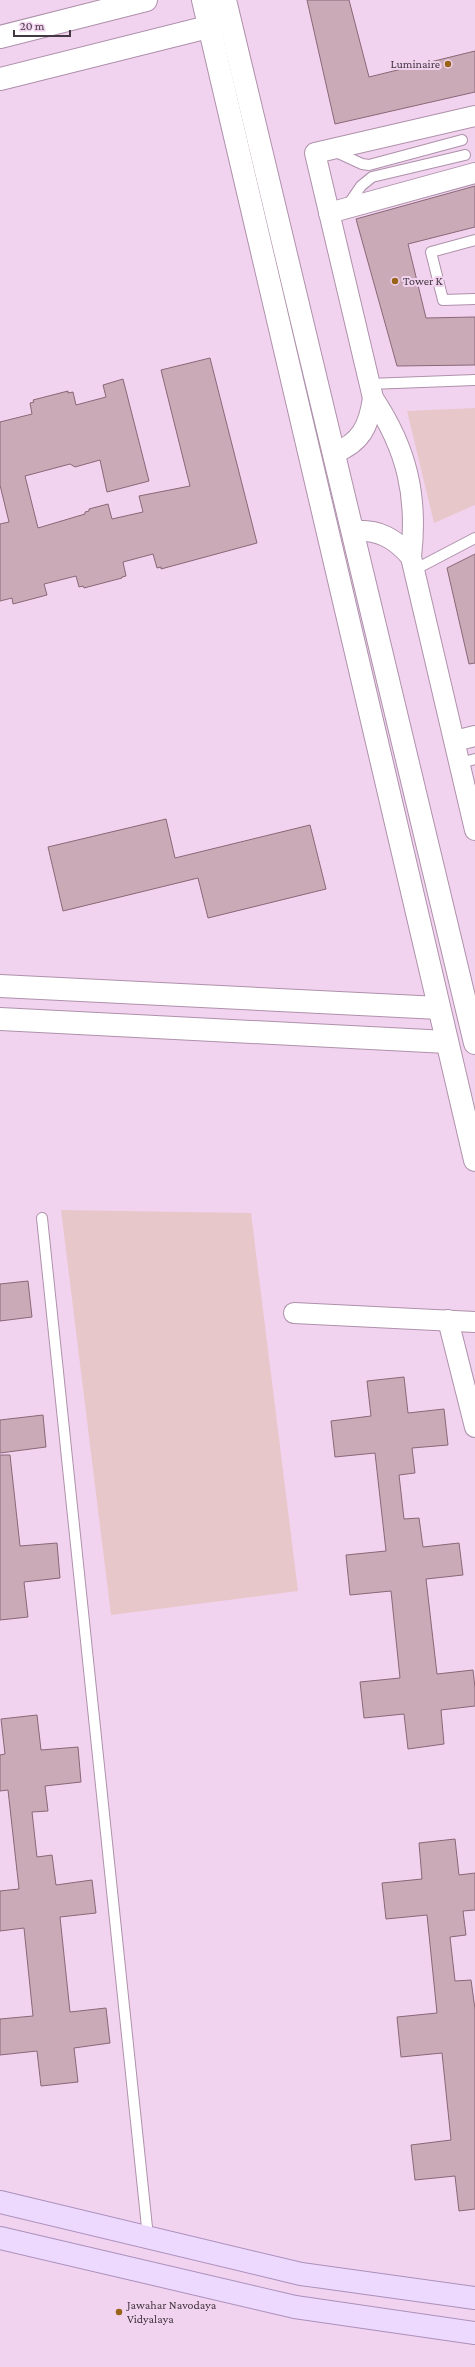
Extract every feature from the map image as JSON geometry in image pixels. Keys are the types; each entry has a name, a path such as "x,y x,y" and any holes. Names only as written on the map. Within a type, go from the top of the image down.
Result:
{"main road":[{"path":"0,2202 301,2274 475,2298"},
{"path":"0,2238 295,2307 475,2332"}],"street":[{"path":"0,37 146,0"},
{"path":"203,0 475,1160"},
{"path":"225,0 475,1043"},
{"path":"0,79 230,21"},
{"path":"334,453 358,440 369,416 371,391 336,211 315,153 475,116"},
{"path":"336,211 475,173"},
{"path":"371,391 394,433 408,472 414,515 412,563 455,741 468,770 475,830"},
{"path":"353,531 371,531 389,537 397,542 412,563"},
{"path":"455,741 475,736"},
{"path":"0,986 439,1008"},
{"path":"0,1020 447,1042"},
{"path":"294,1313 475,1322"},
{"path":"448,1320 475,1427"}],"lane":[{"path":"329,150 343,154 362,164 369,165 462,140"},
{"path":"336,211 354,199 366,181 372,177 465,155"},
{"path":"475,240 430,252 443,300 475,299"},
{"path":"371,391 475,380"},
{"path":"412,563 475,538"},
{"path":"42,1218 148,2237"}],"shaded area":[{"path":"475,408 475,505 434,523 407,411"},
{"path":"61,1210 251,1213 298,1591 111,1615"}],"building":[{"name":"Luminaire","path":"307,0 349,0 369,77 475,51 475,92 335,124"},
{"name":"Tower K","path":"475,186 475,227 408,244 426,318 475,317 475,365 397,366 356,219"},
{"path":"210,358 257,543 161,569 161,567 157,568 153,554 123,562 126,576 122,578 84,588 83,586 79,587 76,576 44,584 47,595 13,604 12,598 0,601 0,524 9,522 0,485 0,422 32,414 30,403 34,402 33,400 68,391 68,393 73,392 76,405 106,397 103,385 123,379 149,481 107,492 100,460 75,467 70,464 25,476 38,528 85,514 85,512 89,511 89,509 108,504 112,519 143,512 139,496 190,486 161,370"},
{"path":"475,554 475,663 469,664 447,568"},
{"path":"166,819 175,858 310,825 326,889 208,918 198,878 63,911 48,847"},
{"path":"28,1281 32,1317 0,1321 0,1284"},
{"path":"404,1377 408,1413 444,1409 448,1445 412,1448 415,1473 399,1475 404,1519 419,1518 423,1547 459,1543 463,1575 426,1579 437,1674 473,1670 475,1688 475,1706 441,1710 444,1744 408,1749 404,1714 364,1718 360,1682 400,1678 391,1591 350,1595 346,1555 386,1551 375,1453 335,1457 331,1421 371,1416 367,1381"},
{"path":"43,1415 46,1447 0,1453 0,1420"},
{"path":"0,1455 10,1455 20,1546 57,1543 60,1578 24,1582 28,1617 0,1620"},
{"path":"37,1715 41,1750 78,1747 81,1782 45,1786 48,1811 32,1812 37,1857 52,1855 56,1885 92,1880 96,1913 60,1917 70,2012 106,2008 110,2043 74,2048 78,2082 41,2086 37,2051 0,2055 0,2019 33,2016 24,1928 0,1931 0,1891 19,1889 8,1790 0,1791 0,1755 5,1754 1,1719"},
{"path":"455,1839 459,1875 475,1873 475,1910 463,1911 466,1935 450,1937 455,1981 471,1980 475,2009 475,2209 459,2211 455,2176 415,2180 411,2145 451,2140 442,2053 401,2057 397,2017 437,2013 427,1915 386,1919 382,1883 422,1879 419,1843"}],"place":[{"name":"Luminaire","path":"448,64"},
{"name":"Tower K","path":"395,281"},
{"name":"Jawahar Navodaya Vidyalaya","path":"119,2312"}]}
